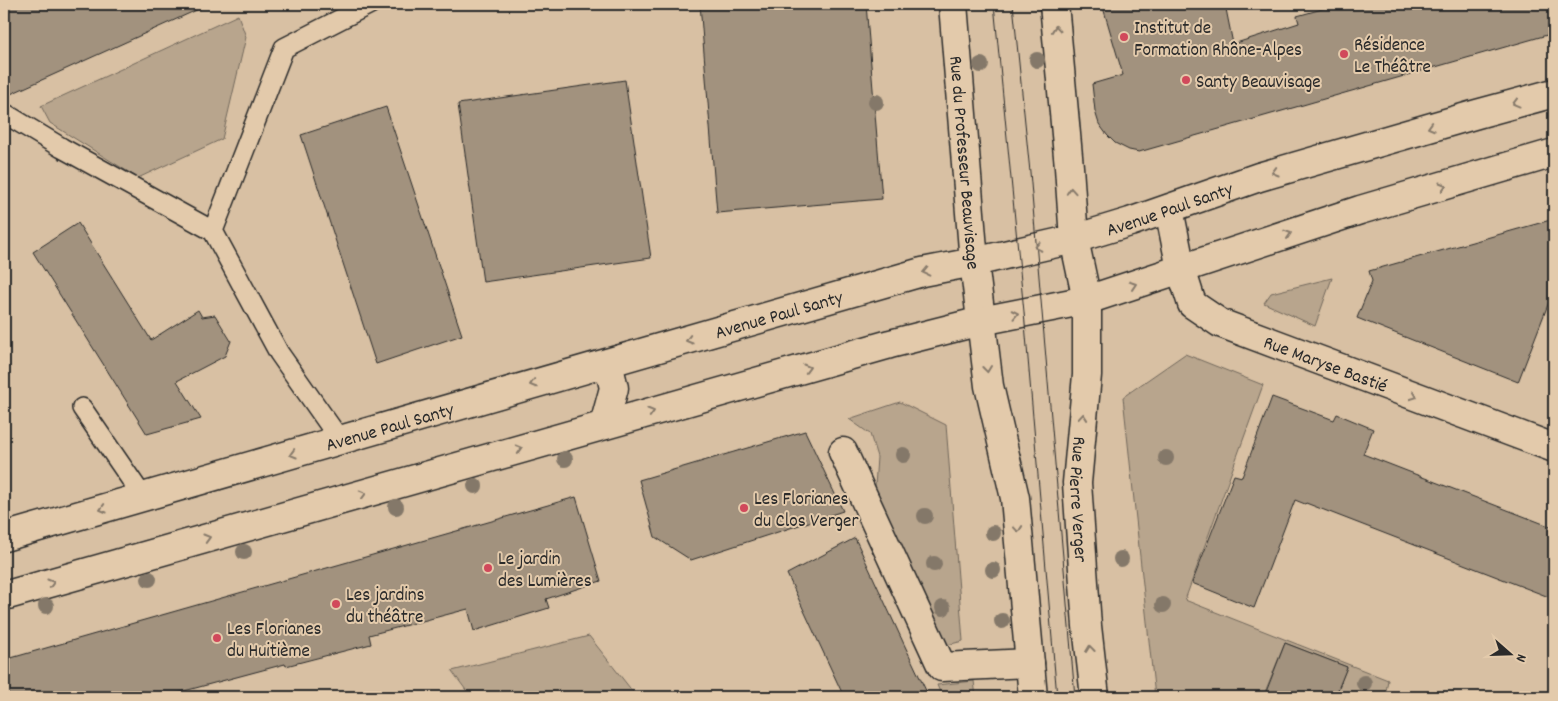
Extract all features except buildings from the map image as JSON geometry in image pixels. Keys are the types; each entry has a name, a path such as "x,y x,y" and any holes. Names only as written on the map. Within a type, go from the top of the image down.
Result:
{"main road":[{"name":"Rue du Professeur Beauvisage","path":"953,4 974,262 981,321"},
{"path":"1054,4 1074,239 1087,300"},
{"name":"Avenue Paul Santy","path":"4,537 922,272 1074,239 1169,209 1259,177 1554,93"},
{"path":"4,596 890,344 981,321 1087,300 1360,210 1554,153"},
{"name":"Rue Maryse Bastié","path":"1169,209 1181,269 1192,304 1220,323 1554,448"},
{"name":"Rue Pierre Verger","path":"1087,300 1087,375 1077,483 1087,626 1095,697"},
{"path":"981,321 989,386 1015,498 1033,697"},
{"path":"604,425 614,388 608,363"},
{"path":"843,452 942,667 1030,663"}],"lane":[{"path":"213,231 284,48 370,4"},
{"path":"4,113 62,148 213,231 279,352 340,440"},
{"path":"82,408 143,497"}],"shaded area":[{"path":"238,15 246,37 222,139 138,178 50,123 41,106"},
{"path":"1332,278 1315,326 1264,303 1271,293"},
{"path":"1185,354 1263,385 1185,600 1388,680 1385,697 1335,697 1347,667 1285,643 1263,697 1155,697 1123,397"},
{"path":"900,402 946,425 963,641 943,646 875,487 877,457 870,434 849,419"},
{"path":"589,636 637,697 471,697 452,671"},
{"path":"974,681 976,697 942,697 937,685"}],"tram line":[{"path":"994,4 1024,312 1057,697"},
{"path":"1013,4 1030,172 1075,697"}],"place":[{"name":"Institut de Formation Rhône-Alpes","path":"1124,37"},
{"name":"Résidence Le Théâtre","path":"1344,54"},
{"name":"Santy Beauvisage","path":"1186,80"},
{"name":"Les Florianes du Clos Verger","path":"744,508"},
{"name":"Le jardin des Lumières","path":"488,568"},
{"name":"Les jardins du théâtre","path":"336,604"},
{"name":"Les Florianes du Huitième","path":"217,638"}]}
